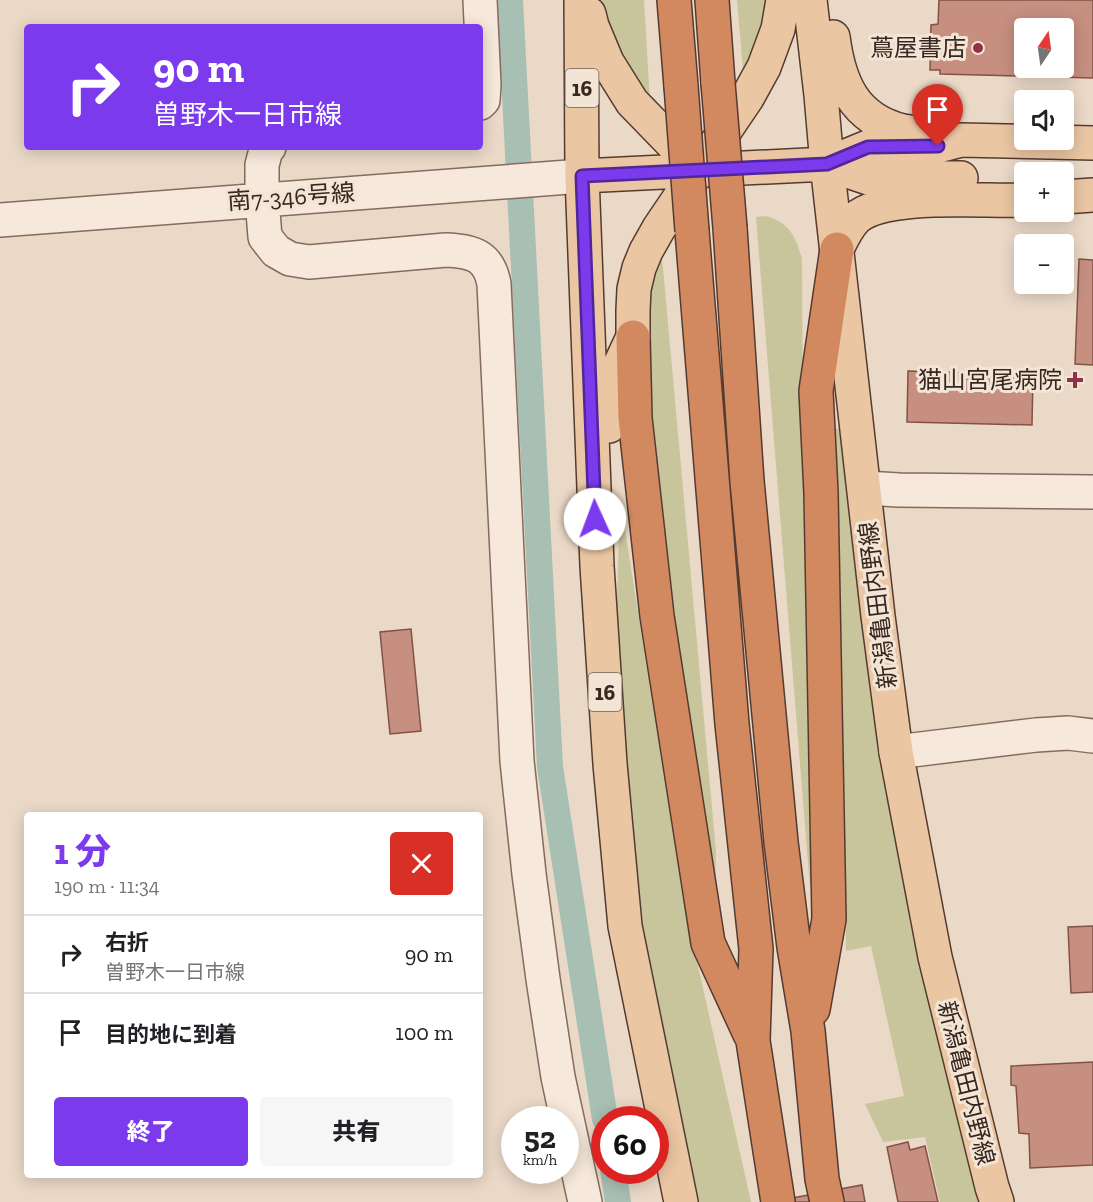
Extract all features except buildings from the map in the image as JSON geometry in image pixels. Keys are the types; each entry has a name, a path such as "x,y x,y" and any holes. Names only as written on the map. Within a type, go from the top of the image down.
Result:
{"highway":[{"path":"674,0 732,724 756,949 753,1041 778,1202"},
{"path":"712,0 747,481 781,842 794,947 808,1031 825,1191"},
{"path":"808,1031 829,919 822,516 816,391 837,249"},
{"path":"633,337 635,418 657,616 708,943 753,1041"}],"main road":[{"path":"583,0 607,62 632,102 698,170"},
{"name":"16","path":"583,0 582,176 597,566 610,764 625,926 681,1202"},
{"path":"602,646 609,400 611,384 633,337 634,289 639,268 659,228 747,98 764,67 778,29 783,0"},
{"name":"新潟亀田内野線","path":"810,0 896,752 935,957 997,1202"},
{"path":"828,0 835,54 844,84 853,100 879,123 903,131 961,141 1093,143"},
{"path":"582,176 827,164 868,147 938,146 961,141"},
{"path":"827,164 868,178 1014,178"},
{"path":"1074,180 1093,181"},
{"path":"1074,196 1093,195"},
{"path":"837,249 843,234 857,217 875,208 922,200 1014,200"}],"street":[{"path":"480,0 481,24"},
{"path":"483,64 483,100"},
{"path":"266,150 262,165 261,199 265,237 276,251 290,260 309,262 453,250 473,254 484,261 492,272 517,761 529,874 558,1077 585,1202"},
{"name":"南7-346号線","path":"0,220 582,176"},
{"path":"865,488 1093,492"},
{"path":"896,752 1036,735 1068,733 1093,736"}],"shaded area":[{"path":"599,0 644,0 650,101 631,78 599,10"},
{"path":"737,0 773,0 744,81"},
{"path":"766,216 781,222 790,231 802,258 803,424 814,876 810,888 756,217"},
{"path":"660,235 716,852 715,903 679,690 640,327"},
{"path":"832,428 841,429 870,677 895,835 914,934 944,1068 981,1202 940,1202 925,1137 883,1142 865,1104 904,1096 871,946 846,951 843,761"},
{"path":"620,508 683,899 751,1202 695,1202 650,1020 627,847 616,625"}],"waterway":[{"path":"510,0 550,767 603,1106"},
{"path":"615,1184 618,1202"}],"place":[{"name":"蔦屋書店","path":"978,48"},
{"name":"猫山宮尾病院","path":"1075,380"}],"route":[{"path":"595,519 582,176 827,164 868,147 938,146"}]}
